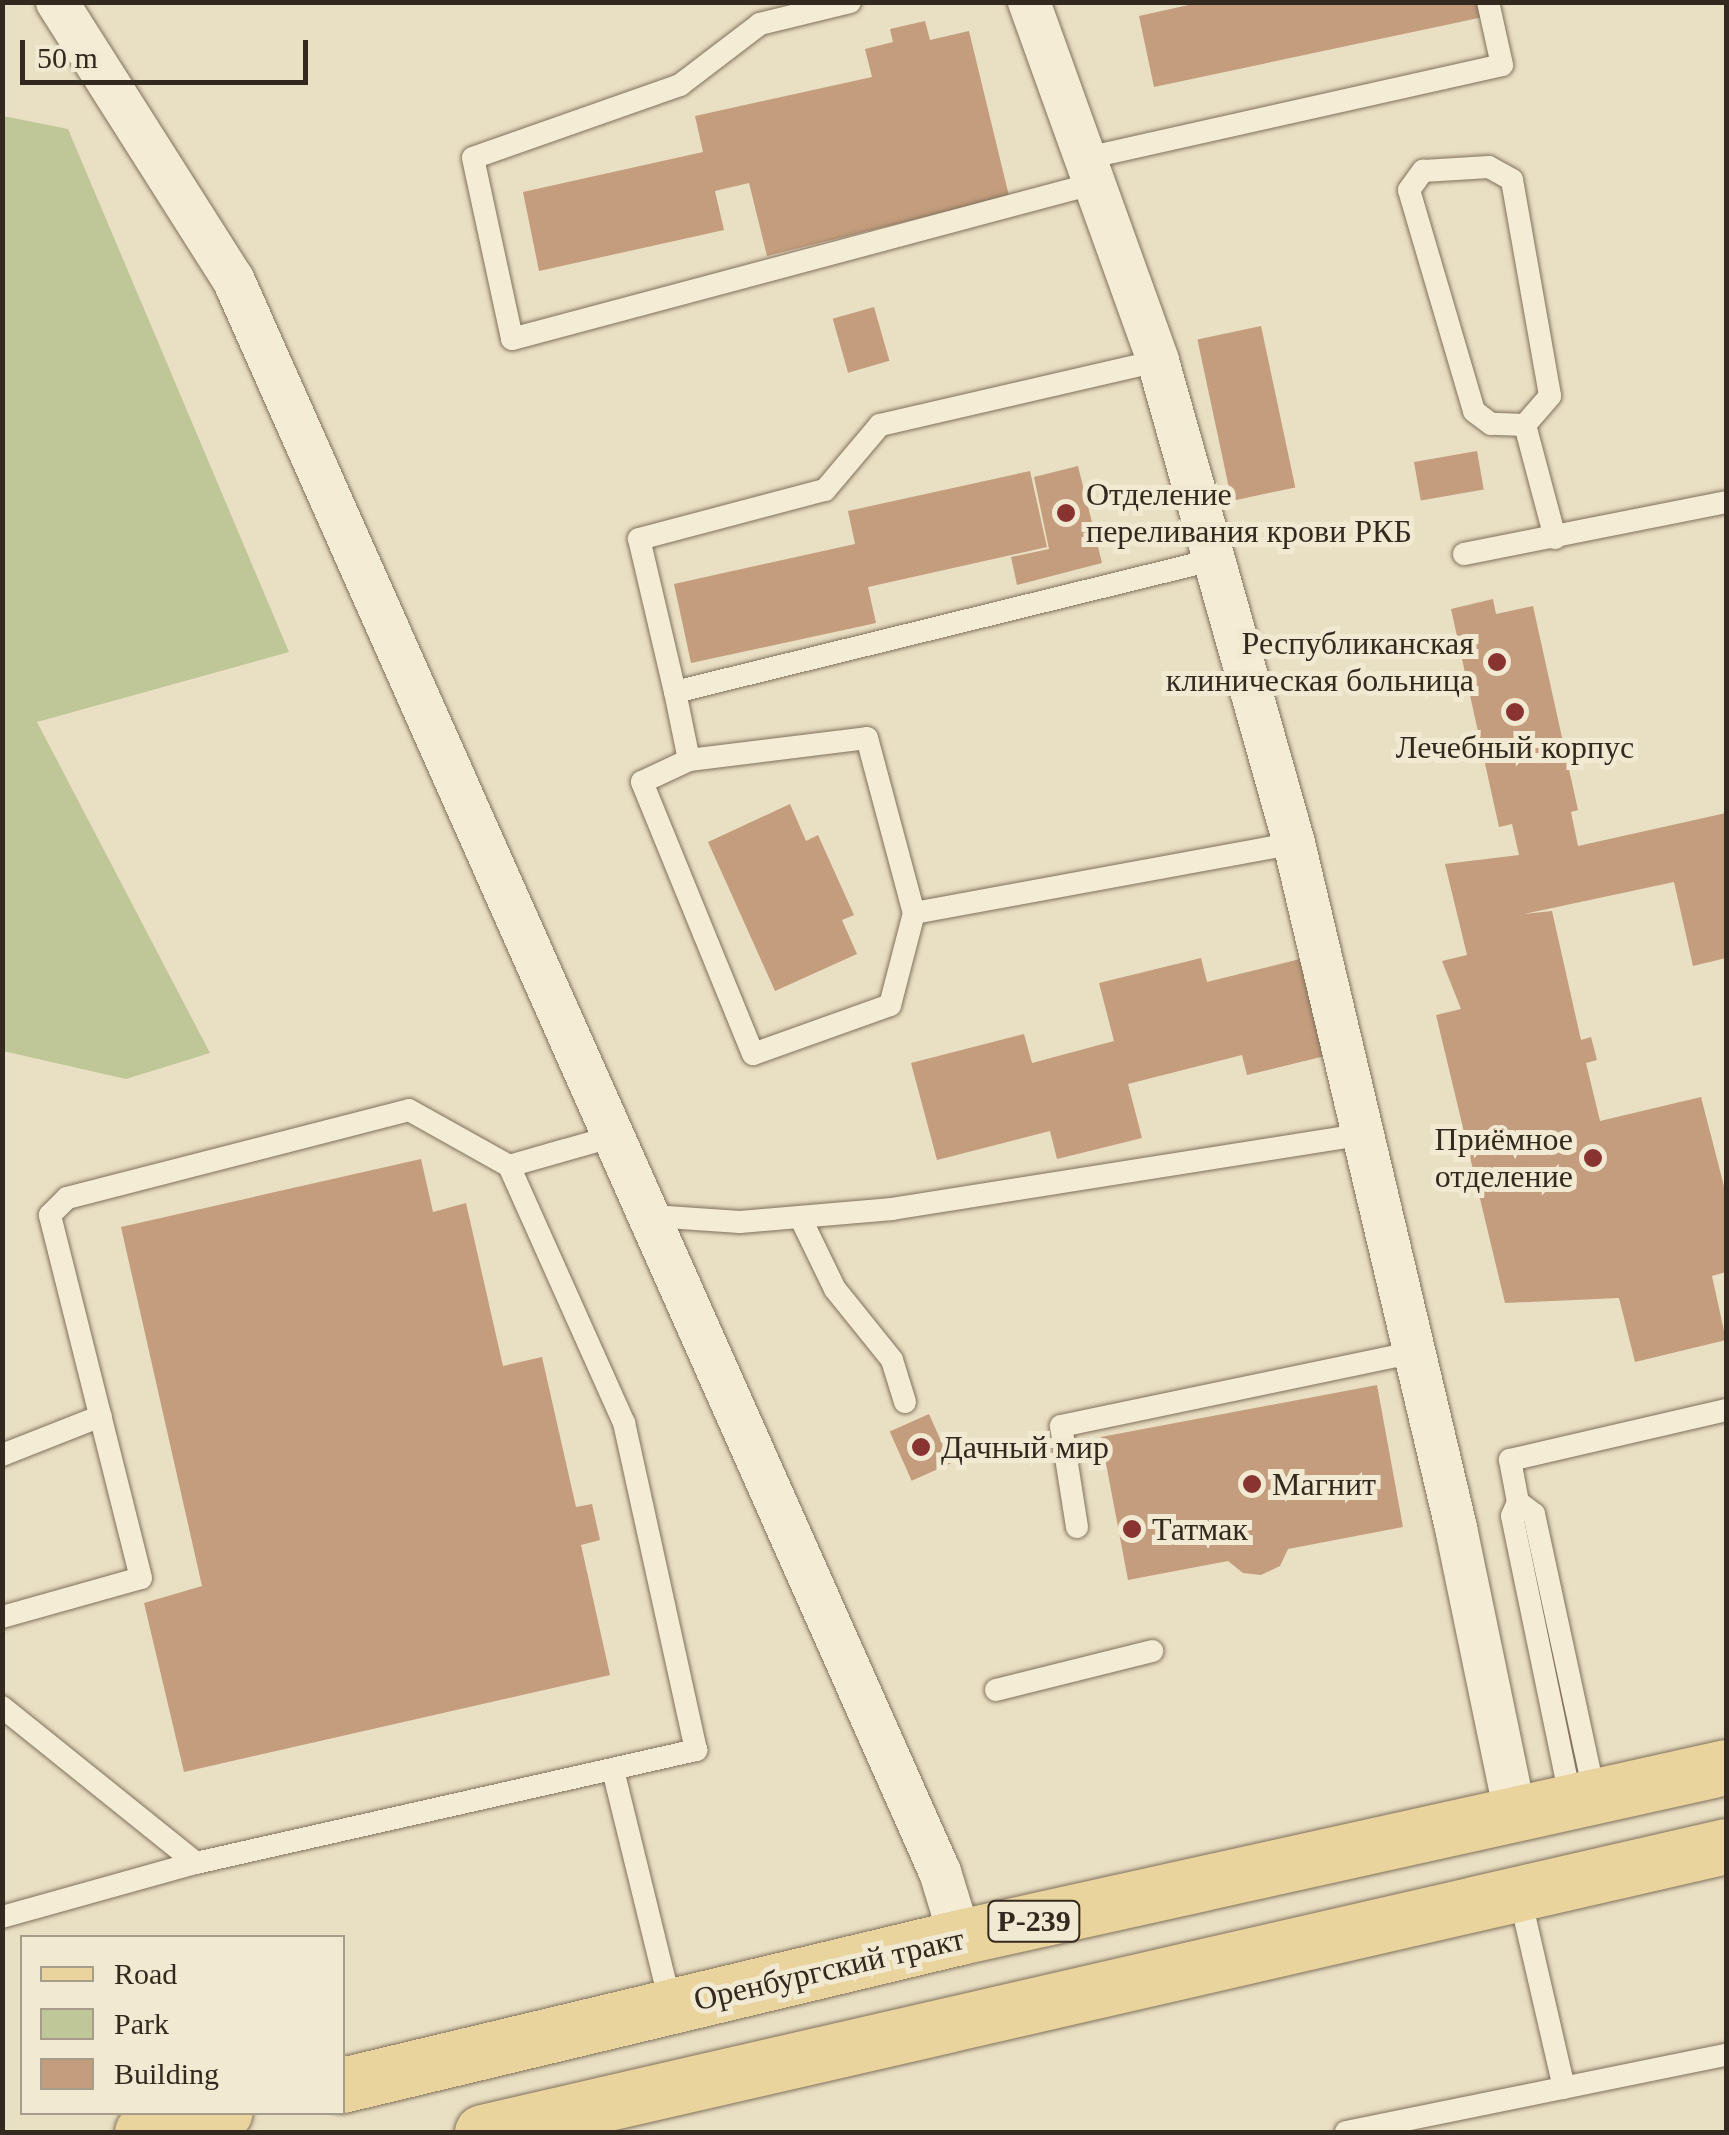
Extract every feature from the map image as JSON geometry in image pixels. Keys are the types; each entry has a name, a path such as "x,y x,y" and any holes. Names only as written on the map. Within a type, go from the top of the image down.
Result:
{"main road":[{"name":"Оренбургский тракт","path":"345,2083 960,1938 1516,1817 1726,1767"},
{"name":"Р-239","path":"482,2132 1726,1846"},
{"path":"142,2132 213,2115"}],"street":[{"path":"57,2 234,278 530,941 611,1137 652,1216 940,1872 960,1938"},
{"path":"1029,2 1158,360 1294,843 1415,1352 1516,1817"}],"lane":[{"path":"850,2 760,24 680,85 474,158 512,339 1091,170 1502,65 1488,2"},
{"path":"1489,167 1512,180 1550,396 1525,425 1492,424 1474,411 1408,190 1423,171 1489,167"},
{"path":"688,760 640,539 825,490 880,426 1158,360"},
{"path":"1525,425 1555,538"},
{"path":"1464,554 1726,502"},
{"path":"675,692 1216,559"},
{"path":"868,738 914,913 890,1005 752,1054 642,782 688,760 868,738"},
{"path":"914,913 1294,843"},
{"path":"2,1616 141,1578 50,1214 67,1198 409,1110 509,1166 624,1423 696,1750 614,1774 196,1863 2,1917"},
{"path":"652,1216 740,1222 975,1199 1363,1134"},
{"path":"509,1166 611,1137"},
{"path":"800,1217 836,1289 892,1360 905,1402"},
{"path":"1078,1528 1062,1426 1415,1352"},
{"path":"1583,1801 1534,1514 1518,1502 1510,1460 1726,1410"},
{"path":"2,1455 101,1416"},
{"path":"996,1690 1152,1651"},
{"path":"2,1707 196,1863"},
{"path":"614,1774 671,2006"},
{"path":"1519,1893 1564,2088"},
{"path":"1346,2132 1726,2055"}],"green space":[{"path":"3,116 68,129 289,652 37,722 210,1053 126,1079 3,1051"}],"building":[{"path":"1202,2 1490,2 1493,15 1154,87 1139,16"},
{"path":"925,21 930,40 969,31 1009,196 767,256 749,183 715,191 724,230 539,271 523,192 703,152 695,116 872,77 865,49 893,42 890,29"},
{"path":"874,307 889,361 848,373 833,319"},
{"path":"1261,326 1295,487 1232,501 1197,340"},
{"path":"1477,451 1484,489 1421,501 1414,462"},
{"name":"Отделение переливания крови РКБ","path":"1078,466 1102,563 1017,585 1011,557 1049,549 1034,477"},
{"path":"1030,471 1047,547 868,587 876,623 691,663 674,584 855,544 848,511"},
{"path":"1493,599 1496,614 1533,606 1578,810 1571,812 1578,846 1726,813 1726,958 1693,966 1674,882 1524,914 1552,911 1581,1040 1591,1037 1597,1060 1586,1063 1600,1121 1701,1097 1726,1194 1726,1272 1712,1276 1726,1340 1635,1362 1619,1298 1505,1303 1436,1015 1461,1009 1442,961 1467,955 1445,864 1519,855 1512,824 1499,827 1451,609"},
{"path":"790,804 806,841 818,835 854,915 842,920 857,954 775,991 708,842"},
{"path":"1201,958 1207,982 1300,959 1325,1056 1247,1075 1242,1055 1128,1084 1142,1138 1057,1159 1050,1131 937,1160 911,1063 1024,1034 1032,1063 1114,1041 1099,983"},
{"path":"421,1159 433,1212 466,1203 503,1366 542,1357 576,1507 592,1504 600,1540 581,1545 610,1675 184,1772 144,1603 202,1586 121,1227"},
{"path":"1377,1385 1403,1527 1288,1549 1280,1566 1261,1575 1243,1573 1228,1561 1128,1580 1101,1437"},
{"name":"Дачный мир","path":"929,1414 951,1463 912,1481 890,1431"}],"place":[{"name":"Отделение переливания крови РКБ","path":"1066,513"},
{"name":"Республиканская клиническая больница","path":"1497,662"},
{"name":"Лечебный корпус","path":"1515,712"},
{"name":"Приёмное отделение","path":"1593,1158"},
{"name":"Дачный мир","path":"921,1447"},
{"name":"Магнит","path":"1252,1484"},
{"name":"Татмак","path":"1132,1529"}]}
